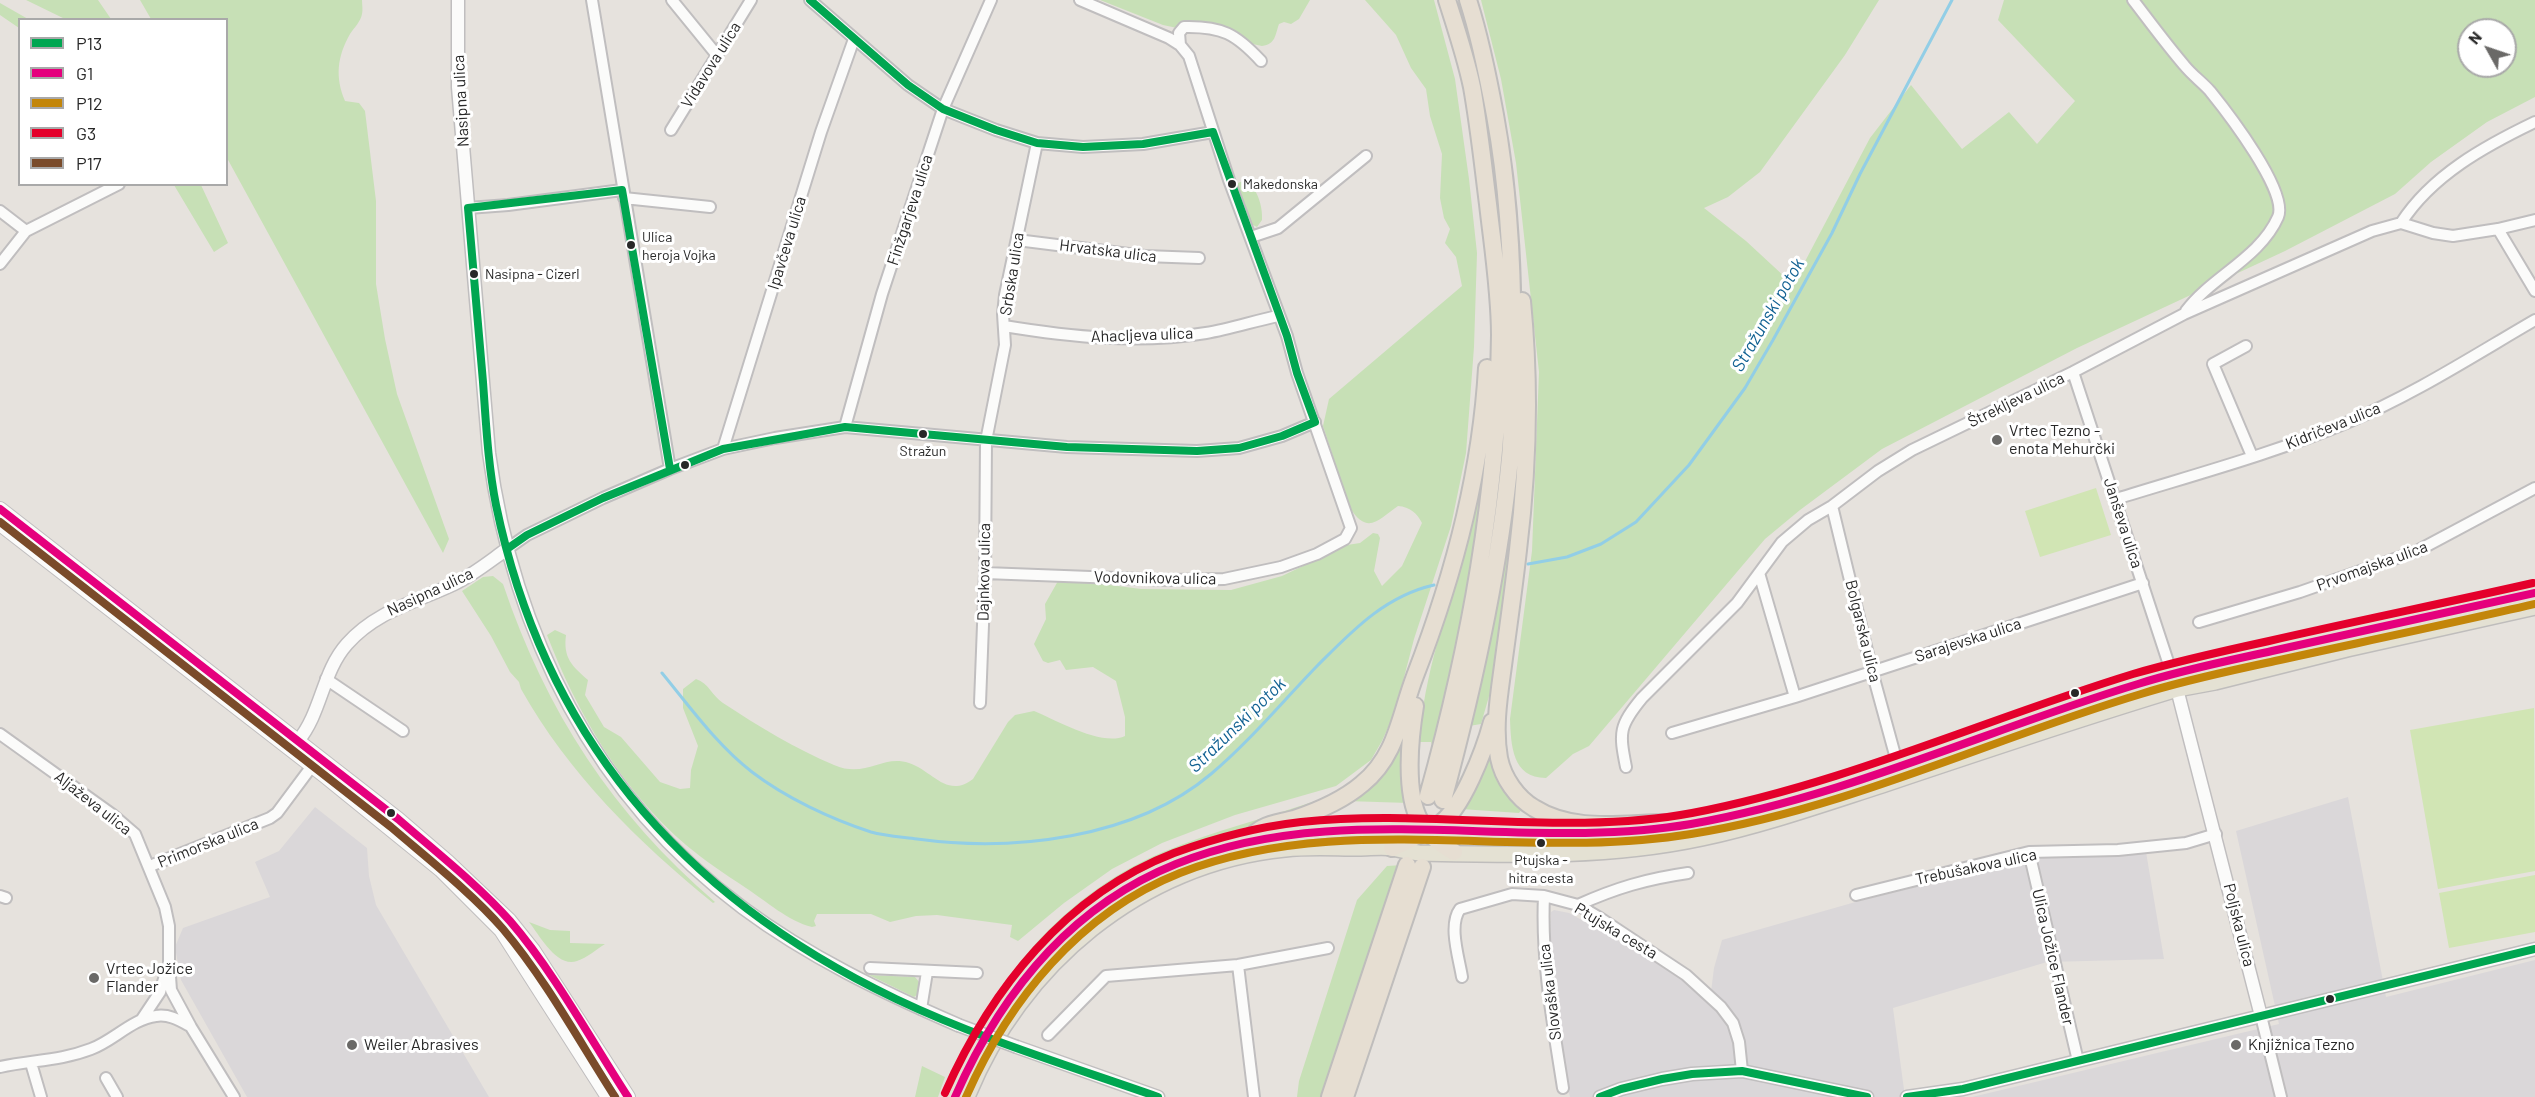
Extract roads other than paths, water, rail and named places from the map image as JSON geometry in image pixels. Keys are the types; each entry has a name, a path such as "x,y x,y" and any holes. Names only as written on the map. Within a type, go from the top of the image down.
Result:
{"highway":[{"path":"1447,0 1471,86 1494,257 1500,334 1495,450 1484,543 1435,798 1463,726 1498,547 1510,457 1512,256 1505,170 1491,96 1468,0"},
{"path":"1392,848 1421,836 1426,830 1444,820 1474,775 1498,701 1519,548 1527,401 1521,287 1512,256"},
{"path":"1245,841 1264,827 1296,818 1336,802 1363,783 1391,749 1424,655 1476,471 1485,397 1494,257"},
{"path":"1424,655 1412,728 1411,774 1415,808 1426,830 1437,841 1454,852"},
{"path":"1498,701 1499,757 1503,772 1512,788 1533,808 1555,818 1580,825 1668,821 1695,824"},
{"path":"1330,1097 1414,866 1345,1097"}],"main road":[{"path":"0,509 398,819 461,874 509,920 533,950 628,1097"},
{"path":"0,524 312,766 441,870 501,930 608,1097"},
{"path":"955,1097 989,1024 1019,983 1053,945 1102,904 1139,882 1191,858 1245,841 1310,831 1382,828 1594,835 1643,832 1695,824 1806,796 2172,674 2535,593"},
{"path":"967,1097 986,1055 1001,1031 1050,967 1081,936 1146,892 1206,864 1260,852 1311,847 1392,848 1416,853 1541,854 1599,852 1662,846 1774,820 2177,689 2535,606"},
{"name":"Poljska ulica","path":"2172,674 2177,689"}],"street":[{"name":"Nasipna ulica","path":"298,741 314,714 326,679 339,653 369,623 384,613 455,584 507,549 495,499 489,453 458,87 458,0"},
{"path":"592,0 670,469"},
{"path":"672,0 716,54"},
{"name":"Vidavova ulica","path":"671,130 751,0"},
{"path":"810,0 908,85 943,109 996,130 1037,143 1083,147 1143,144 1213,132"},
{"name":"Finžgarjeva ulica","path":"845,427 882,294 943,109 991,0"},
{"path":"1080,0 1156,31 1180,45 1189,56 1213,132 1287,336 1297,373 1315,422 1282,436 1239,448 1207,451 1067,447 986,441 882,428 845,427 775,438 723,449 670,469 603,498 528,535 507,549 528,616 556,685 600,758 650,822 708,879 750,913 863,982 958,1024 1158,1097"},
{"path":"2133,0 2185,67 2209,90 2253,148 2280,200 2279,215 2260,242 2194,300 2184,314"},
{"path":"1180,45 1179,33 1184,27 1220,29 1237,38 1261,61"},
{"name":"Ipavčeva ulica","path":"723,449 821,132 854,39"},
{"path":"2401,223 2410,210 2447,174 2472,156 2535,122"},
{"name":"Srbska ulica","path":"986,441 1005,345 1005,295 1037,143"},
{"path":"1251,237 1278,228 1366,156"},
{"path":"0,264 26,231 115,186"},
{"path":"468,208 623,194 710,207"},
{"path":"0,211 26,231"},
{"name":"Štrekljeva ulica","path":"1626,767 1620,739 1629,714 1737,603 1782,542 1808,520 1912,450 2073,372 2184,314 2372,231 2401,223 2454,236 2535,220"},
{"path":"2498,229 2535,291"},
{"name":"Hrvatska ulica","path":"1017,240 1145,256 1199,258"},
{"name":"Ahacljeva ulica","path":"1004,326 1060,335 1130,339 1206,333 1278,316"},
{"name":"Kidričeva ulica","path":"2116,499 2348,423 2410,393 2535,320"},
{"path":"2246,346 2213,364 2252,456"},
{"name":"Janševa ulica","path":"2073,372 2172,674"},
{"name":"Vodovnikova ulica","path":"985,573 1169,580 1224,579 1271,570 1334,546 1345,539 1350,532 1348,518 1315,422"},
{"name":"Dajnkova ulica","path":"980,703 985,573 986,441"},
{"name":"Prvomajska ulica","path":"2199,622 2322,585 2417,551 2535,488"},
{"name":"Bolgarska ulica","path":"1832,506 1895,755"},
{"path":"1759,573 1795,697"},
{"name":"Sarajevska ulica","path":"1672,733 1795,697 2142,583"},
{"path":"326,679 403,731"},
{"name":"Poljska ulica","path":"2177,689 2261,1016"},
{"name":"Aljaževa ulica","path":"0,734 126,824 135,834 150,866 170,926 168,963 171,990 234,1097"},
{"name":"Primorska ulica","path":"150,866 270,818 277,813 312,766"},
{"name":"Trebušakova ulica","path":"1856,895 2029,852 2134,848 2186,843 2216,834"},
{"name":"Ulica Jožice Flander","path":"2029,852 2078,1061"},
{"path":"1578,905 1648,878 1688,873"},
{"name":"Ptujska cesta","path":"1462,977 1456,926 1460,909 1512,894 1544,896 1578,905 1659,956 1708,992 1733,1023 1739,1042 1742,1071"},
{"name":"Slovaška ulica","path":"1544,896 1548,995 1563,1088"},
{"path":"1048,1035 1106,976 1238,965 1328,948"},
{"path":"1907,1097 1963,1089 2535,949"},
{"name":"Aljaževa ulica","path":"142,1019 160,992 168,963"},
{"path":"1238,965 1254,1097"},
{"path":"870,968 977,973"},
{"path":"921,1009 927,972"},
{"path":"0,1067 50,1061 92,1049 142,1019 166,1016 191,1027"},
{"path":"2261,1016 2281,1097"},
{"path":"31,1063 40,1097"},
{"path":"1600,1097 1621,1089 1662,1079 1692,1074 1742,1071 1867,1097"},
{"path":"106,1078 117,1097"}],"waterway":[{"name":"Stražunski potok","path":"1528,564 1567,557 1601,544 1636,522 1689,465 1745,388 1773,340 1832,233 1860,174 1952,0"},
{"name":"Stražunski potok","path":"662,673 704,725 752,772 779,791 840,821 871,832 954,843 1032,841 1071,836 1109,827 1146,813 1180,796 1211,774 1239,748 1318,665 1370,616 1400,597 1434,585"}],"place":[{"name":"Makedonska","path":"1232,184"},
{"name":"Ulica heroja Vojka","path":"631,245"},
{"name":"Nasipna - Cizerl","path":"474,274"},
{"name":"Stražun","path":"923,434"},
{"name":"Vrtec Tezno - enota Mehurčki","path":"1997,440"},
{"name":"Ptujska - hitra cesta","path":"1541,843"},
{"name":"Vrtec Jožice Flander","path":"94,978"},
{"name":"Weiler Abrasives","path":"352,1045"},
{"name":"Knjižnica Tezno","path":"2236,1045"}]}
